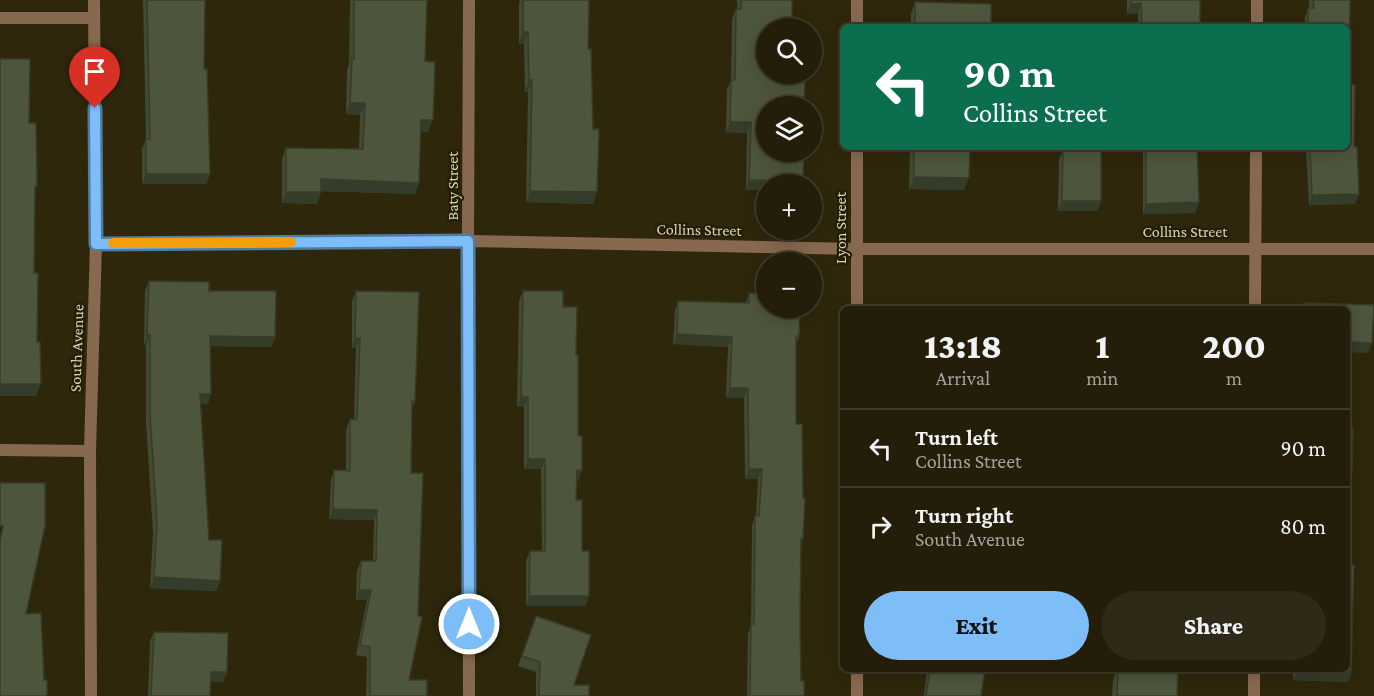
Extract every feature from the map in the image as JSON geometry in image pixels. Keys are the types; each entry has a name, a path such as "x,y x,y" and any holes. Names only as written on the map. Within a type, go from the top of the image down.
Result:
{"street":[{"name":"South Avenue","path":"91,696 90,451 96,244 94,0"},
{"name":"Baty Street","path":"469,696 470,0"},
{"path":"857,0 857,24"},
{"path":"1257,0 1257,24"},
{"path":"0,18 94,18"},
{"name":"Lyon Street","path":"857,150 857,306"},
{"path":"1255,306 1256,150"},
{"name":"Collins Street","path":"96,244 468,241 857,249 1374,249"},
{"path":"0,450 90,451"},
{"path":"857,672 857,696"},
{"path":"1254,672 1254,696"}],"building":[{"path":"147,0 205,0 204,69 207,69 210,174 146,174 146,139 150,139"},
{"path":"354,0 427,0 425,61 435,62 433,120 421,120 419,183 321,179 321,192 286,192 286,148 363,149 365,103 350,103 352,59 354,59"},
{"path":"523,0 589,0 588,49 591,49 593,129 599,129 597,192 530,191 532,80 529,80 528,32 523,32"},
{"path":"741,0 792,0 792,18 756,18 756,84 805,84 804,96 756,96 756,162 804,162 803,174 756,174 756,180 749,180 751,122 730,122 731,80 735,80 736,9 741,9"},
{"path":"1131,0 1200,0 1200,24 1142,24 1141,3 1131,4"},
{"path":"1313,0 1350,0 1350,24 1308,24 1308,8 1314,8"},
{"path":"915,2 991,4 991,24 915,24"},
{"path":"0,59 30,59 29,123 36,123 37,186 35,186 34,273 38,273 37,342 40,342 41,384 0,384"},
{"path":"1350,84 1355,85 1354,147 1357,147 1359,194 1312,195 1310,150 1350,150"},
{"path":"914,150 970,150 969,178 914,177"},
{"path":"1063,150 1101,150 1101,201 1062,201"},
{"path":"1146,150 1197,150 1199,202 1146,204"},
{"path":"149,281 209,282 209,291 276,291 275,337 210,336 211,394 200,394 209,540 222,540 220,581 154,577 157,524 150,413 150,335 147,335"},
{"path":"356,291 419,292 415,401 412,401 411,473 423,473 418,616 422,617 409,680 427,680 427,696 370,696 370,647 360,645 371,590 359,590 361,561 376,561 377,510 333,509 334,470 350,471 350,419 357,420 360,338 355,338"},
{"path":"523,291 563,291 563,307 577,307 578,436 582,436 582,470 577,470 576,500 582,500 582,551 589,551 589,596 529,596 530,551 545,551 545,459 528,459 528,397 521,397"},
{"path":"749,293 756,293 756,318 800,318 799,336 796,336 796,424 802,424 803,498 805,498 803,538 801,538 800,624 801,681 804,681 804,696 750,696 751,624 754,624 755,516 759,516 762,469 749,469 748,388 730,388 732,337 677,334 678,301 749,303"},
{"path":"1304,303 1374,305 1372,343 1350,342 1350,306 1304,306"},
{"path":"1350,428 1353,428 1352,473 1350,473"},
{"path":"0,483 45,483 45,526 26,614 41,613 44,680 47,680 47,696 0,696 0,540 3,526 0,526"},
{"path":"1350,565 1354,565 1351,672"},
{"path":"536,616 591,635 574,685 589,685 589,696 539,696 540,662 522,656"},
{"path":"154,632 228,633 227,672 211,672 210,696 151,696"},
{"path":"930,672 985,672 981,696 926,696"},
{"path":"1118,672 1178,672 1177,696 1117,696"}],"slow traffic":[{"path":"113,243 291,242"}],"route":[{"path":"95,108 96,244 468,241 469,624"}]}
